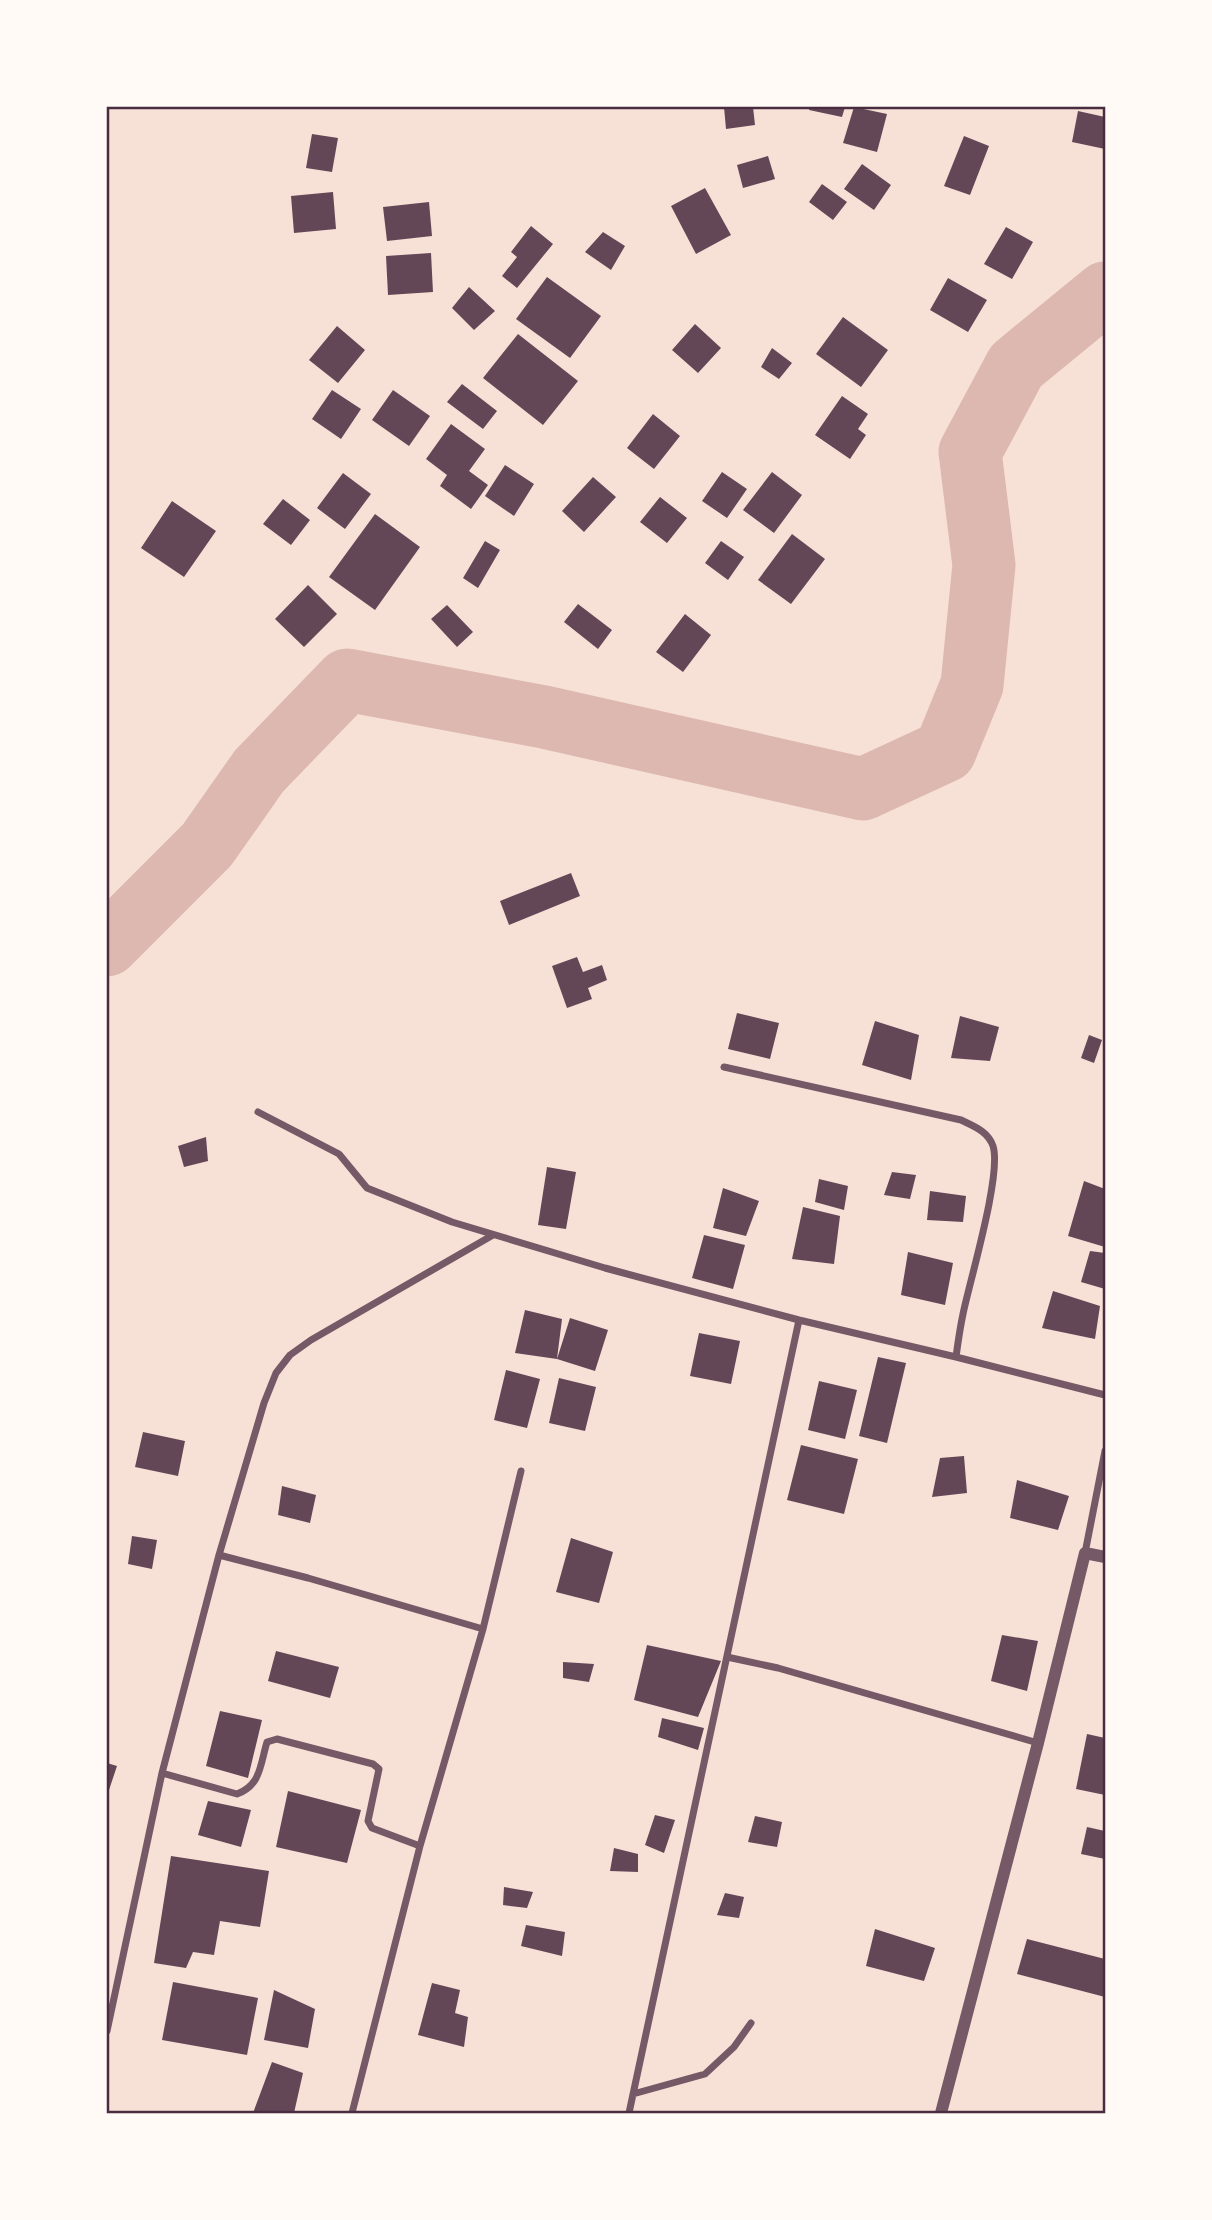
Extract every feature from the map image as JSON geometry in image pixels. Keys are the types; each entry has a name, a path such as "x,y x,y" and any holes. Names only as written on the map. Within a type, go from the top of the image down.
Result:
{"street":[{"path":"724,1067 961,1120 990,1138 995,1163 989,1204 962,1317 956,1357"},
{"path":"258,1112 339,1154 368,1188 452,1222 605,1268 799,1320 1105,1395"},
{"path":"107,2031 162,1773 219,1555 264,1403 276,1373 290,1355 311,1340 493,1235"},
{"path":"629,2113 799,1320"},
{"path":"941,2113 1038,1743 1085,1553 1105,1451"},
{"path":"352,2113 420,1846 483,1629 521,1471"},
{"path":"1085,1553 1105,1557"},
{"path":"219,1555 483,1629"},
{"path":"727,1657 778,1668 1038,1743"},
{"path":"162,1773 237,1794 249,1790 255,1783 267,1742 277,1739 373,1764 379,1769 368,1821 372,1828 420,1846"},
{"path":"633,2094 705,2074 734,2047 751,2023"}],"building":[{"path":"724,107 753,107 755,125 726,129"},
{"path":"810,107 845,107 842,117 809,110"},
{"path":"854,107 887,114 877,152 843,143"},
{"path":"1078,111 1105,117 1105,149 1072,142"},
{"path":"312,134 338,138 332,172 306,168"},
{"path":"964,136 989,146 970,195 944,186"},
{"path":"768,156 775,179 743,188 737,165"},
{"path":"862,164 891,185 874,210 844,189"},
{"path":"822,184 847,202 833,220 809,202"},
{"path":"705,188 731,235 696,254 671,206"},
{"path":"333,192 336,229 294,233 291,196"},
{"path":"429,202 432,236 387,241 383,207"},
{"path":"531,226 553,244 517,288 502,276 517,257 511,252"},
{"path":"1006,227 1033,242 1012,279 984,264"},
{"path":"603,232 625,246 611,270 585,252"},
{"path":"431,253 433,292 388,295 386,256"},
{"path":"547,277 601,316 570,358 516,319"},
{"path":"948,278 987,300 968,332 930,310"},
{"path":"469,287 495,311 474,330 452,308"},
{"path":"843,317 888,350 861,387 816,354"},
{"path":"695,324 721,348 698,373 672,350"},
{"path":"337,326 365,350 338,383 309,360"},
{"path":"518,334 578,381 543,425 483,378"},
{"path":"772,348 792,363 779,379 761,367"},
{"path":"462,384 497,411 483,429 447,402"},
{"path":"332,390 361,409 341,439 312,419"},
{"path":"393,390 430,416 409,446 372,420"},
{"path":"842,396 868,414 858,429 866,435 850,459 815,435"},
{"path":"653,414 680,436 654,469 627,448"},
{"path":"451,424 485,449 469,471 488,485 471,509 440,486 447,475 426,459"},
{"path":"505,465 534,484 514,516 485,496"},
{"path":"722,472 747,489 727,518 702,501"},
{"path":"772,472 802,495 774,533 743,510"},
{"path":"343,473 371,494 345,529 317,508"},
{"path":"593,477 616,497 584,532 562,511"},
{"path":"660,497 687,518 667,543 640,522"},
{"path":"283,499 310,520 291,545 263,524"},
{"path":"172,501 216,531 184,577 141,548"},
{"path":"375,514 420,547 375,610 329,577"},
{"path":"792,534 825,559 791,604 758,580"},
{"path":"485,541 500,550 478,588 463,578"},
{"path":"721,541 744,557 728,580 705,563"},
{"path":"308,585 337,614 304,647 275,619"},
{"path":"578,604 612,630 598,649 564,622"},
{"path":"447,605 473,632 457,647 431,619"},
{"path":"685,614 711,635 683,672 656,652"},
{"path":"571,873 580,896 509,925 500,901"},
{"path":"577,957 583,972 602,965 607,980 588,988 592,999 567,1008 552,966"},
{"path":"737,1013 779,1023 770,1059 728,1049"},
{"path":"960,1016 999,1027 990,1061 951,1058"},
{"path":"875,1021 919,1035 911,1080 862,1065"},
{"path":"1089,1035 1102,1040 1094,1063 1081,1058"},
{"path":"206,1137 208,1161 184,1167 178,1146"},
{"path":"547,1167 576,1172 566,1229 538,1225"},
{"path":"892,1172 916,1175 910,1199 884,1195"},
{"path":"819,1179 848,1186 844,1210 815,1202"},
{"path":"1084,1181 1105,1189 1105,1247 1068,1236"},
{"path":"723,1188 759,1201 746,1236 713,1228"},
{"path":"930,1191 966,1196 963,1222 927,1220"},
{"path":"803,1207 840,1216 834,1264 792,1259"},
{"path":"704,1235 745,1245 733,1289 692,1278"},
{"path":"1090,1251 1105,1253 1105,1289 1081,1282"},
{"path":"908,1252 953,1263 945,1305 901,1295"},
{"path":"1053,1291 1100,1306 1095,1339 1042,1328"},
{"path":"525,1310 562,1319 557,1359 515,1353"},
{"path":"570,1318 608,1330 595,1371 557,1359"},
{"path":"699,1333 740,1341 731,1384 690,1376"},
{"path":"878,1357 906,1363 887,1443 859,1436"},
{"path":"506,1370 540,1379 527,1428 494,1420"},
{"path":"559,1378 596,1387 585,1431 549,1423"},
{"path":"819,1381 857,1390 845,1439 808,1430"},
{"path":"143,1432 185,1441 178,1476 135,1467"},
{"path":"801,1445 858,1459 844,1514 787,1500"},
{"path":"964,1456 967,1493 932,1497 940,1458"},
{"path":"1017,1480 1069,1496 1058,1530 1010,1518"},
{"path":"282,1486 316,1495 310,1523 278,1515"},
{"path":"132,1536 157,1540 152,1569 128,1564"},
{"path":"571,1538 613,1552 599,1603 556,1592"},
{"path":"1002,1635 1038,1641 1027,1691 991,1681"},
{"path":"647,1645 721,1661 698,1717 634,1700"},
{"path":"276,1651 339,1667 330,1698 268,1681"},
{"path":"563,1662 594,1664 589,1682 563,1678"},
{"path":"220,1711 262,1720 248,1778 206,1766"},
{"path":"662,1718 704,1728 698,1750 658,1737"},
{"path":"1087,1734 1105,1738 1105,1795 1076,1789"},
{"path":"107,1763 117,1766 107,1796"},
{"path":"288,1791 361,1810 347,1863 276,1847"},
{"path":"208,1801 251,1810 241,1847 198,1835"},
{"path":"655,1815 675,1820 664,1853 645,1845"},
{"path":"755,1816 782,1822 777,1847 748,1842"},
{"path":"1087,1827 1105,1831 1105,1859 1081,1854"},
{"path":"614,1848 638,1854 638,1872 610,1871"},
{"path":"171,1856 269,1871 260,1927 220,1921 214,1955 193,1952 186,1968 154,1963"},
{"path":"504,1887 533,1892 527,1908 503,1905"},
{"path":"725,1893 744,1897 739,1918 717,1915"},
{"path":"526,1925 565,1932 562,1956 521,1946"},
{"path":"875,1929 935,1948 924,1981 866,1966"},
{"path":"1027,1939 1105,1959 1105,1997 1017,1974"},
{"path":"173,1982 258,1998 247,2055 162,2040"},
{"path":"432,1983 460,1990 455,2013 468,2017 464,2047 418,2035"},
{"path":"274,1990 315,2009 308,2048 264,2040"},
{"path":"272,2062 303,2073 294,2113 253,2113"}],"waterway":[{"path":"107,945 207,845 259,771 347,680 544,717 863,789 945,751 972,685 984,565 970,452 1016,366 1105,293"}]}
